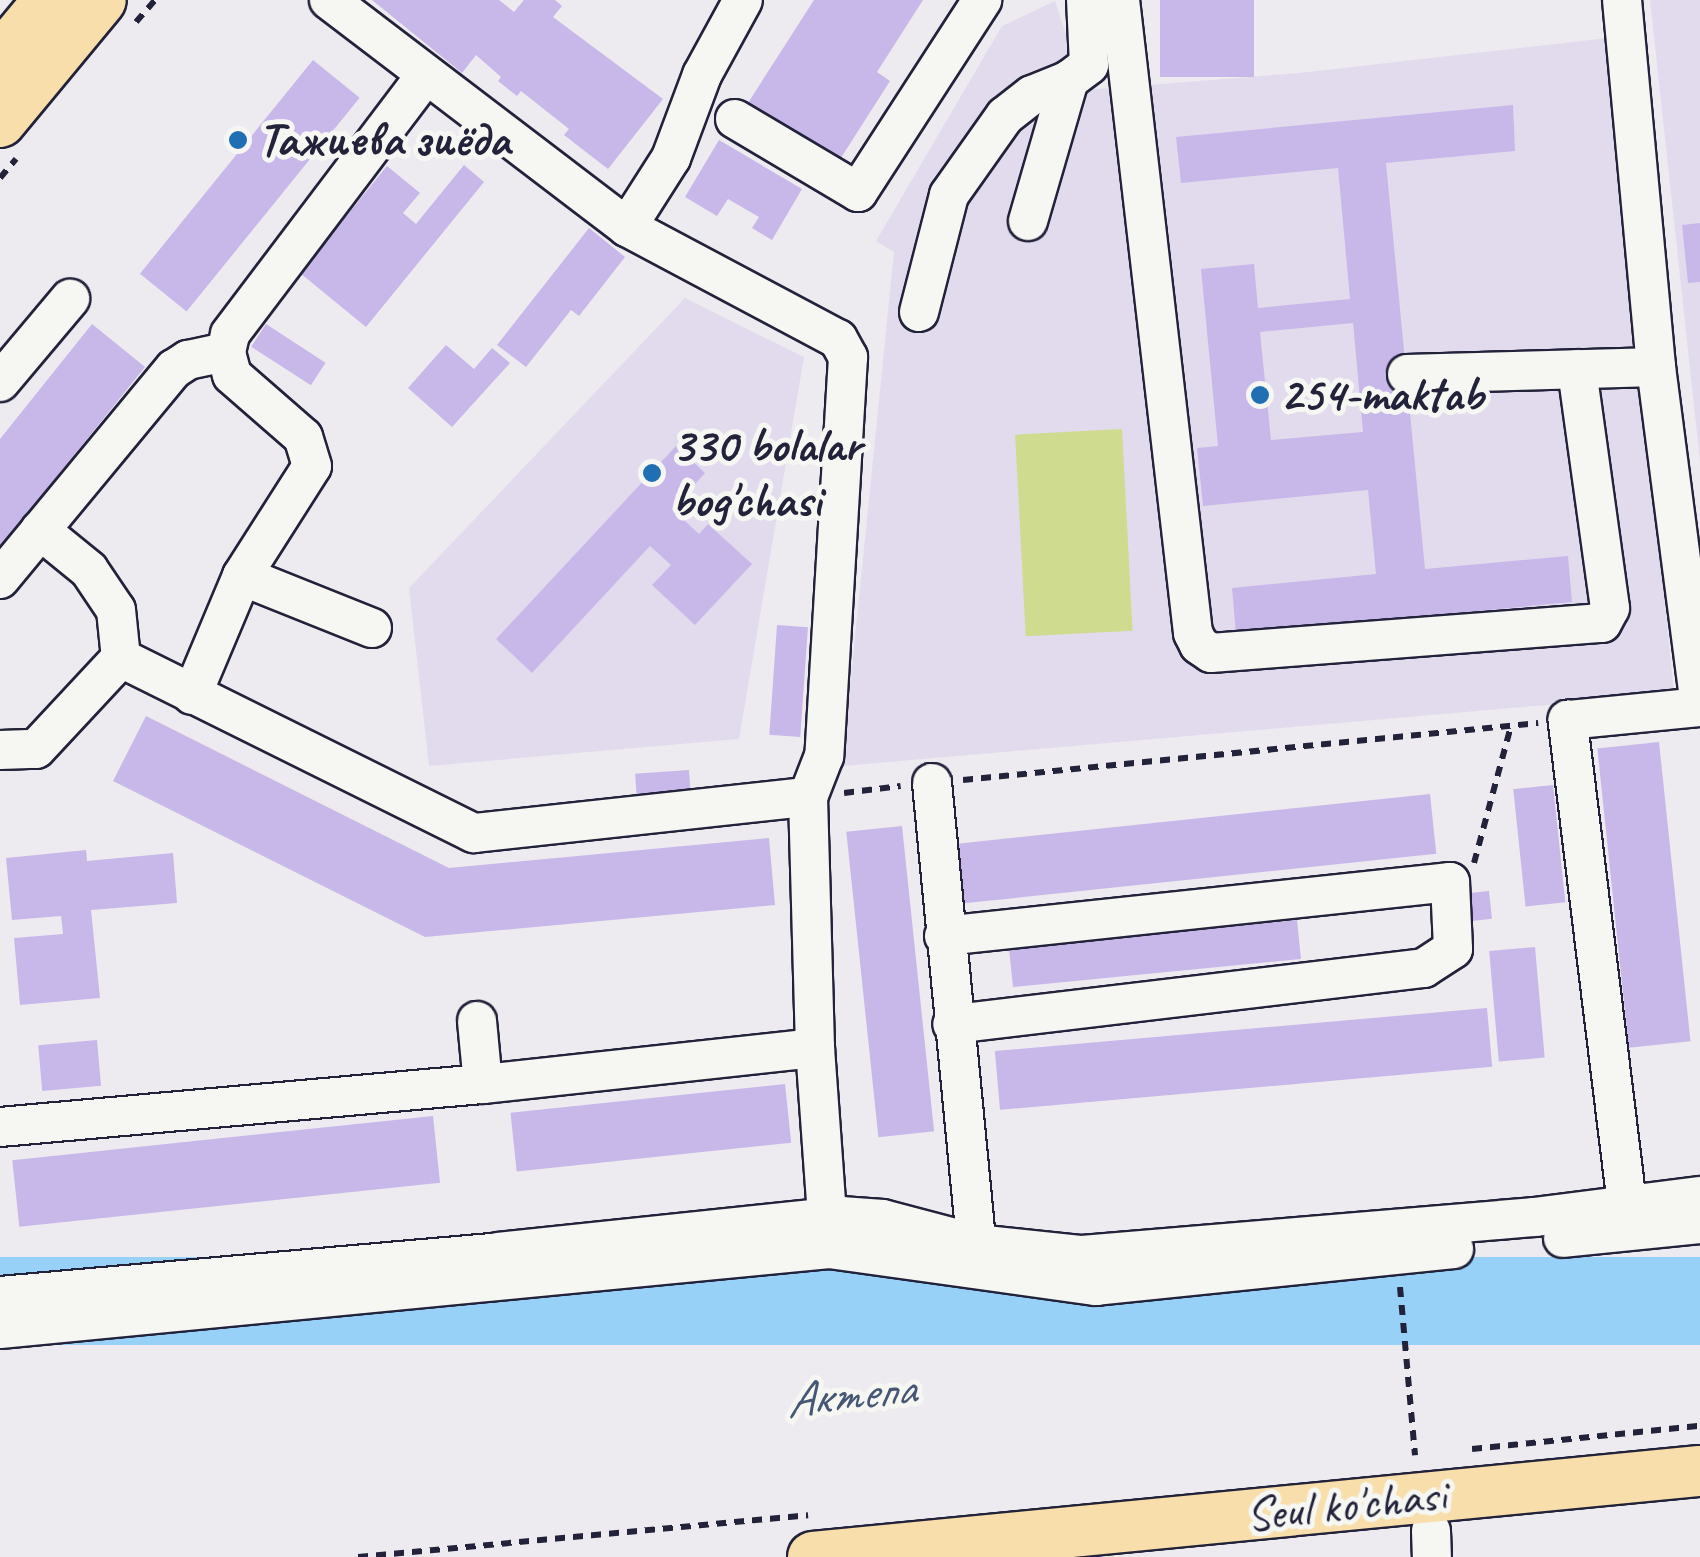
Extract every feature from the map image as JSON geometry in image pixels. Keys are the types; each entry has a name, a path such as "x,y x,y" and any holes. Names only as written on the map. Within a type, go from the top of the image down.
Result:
{"main road":[{"path":"0,59 49,0"},
{"path":"0,122 101,0"},
{"name":"Seul ko'chasi","path":"813,1557 1700,1471"},
{"name":"Seul ko'chasi","path":"1169,1557 1431,1544 1700,1504"}],"street":[{"path":"330,0 627,227 838,339 848,357 824,756 808,797 815,1048 827,1216"},
{"path":"627,227 670,158 702,75 743,0"},
{"path":"735,118 858,192 982,0"},
{"path":"918,312 949,195 1005,116 1032,95 1070,80 1089,65 1086,0"},
{"path":"1120,0 1193,633 1198,646 1211,653 1602,622 1610,608 1577,369"},
{"path":"1622,0 1656,367 1700,706 1568,720 1627,1204"},
{"path":"192,695 242,576 312,466 303,437 237,383 226,352 238,318 426,75"},
{"path":"1028,221 1070,80"},
{"path":"0,382 70,299"},
{"path":"0,579 174,370 188,360 226,352"},
{"path":"1407,374 1656,367"},
{"path":"0,750 36,750 121,658 116,610 88,570 40,530"},
{"path":"242,576 372,628"},
{"path":"121,658 474,833 808,797"},
{"path":"932,783 952,1024 978,1258"},
{"path":"944,936 1450,882 1453,949 1424,968 952,1024"},
{"path":"477,1021 484,1084"},
{"path":"0,1127 484,1084 815,1048"},
{"path":"0,1329 829,1249 978,1258 1082,1255 1534,1217 1700,1196"},
{"path":"0,1296 498,1252 827,1216 869,1216 978,1258 1096,1286 1700,1224"}],"path":[{"path":"808,797 1568,720"},
{"path":"1450,882 1474,866 1510,726"},
{"path":"1398,1274 1415,1455"}],"shaded area":[{"path":"1650,0 1700,0 1700,461"},
{"name":"254-maktab","path":"1055,1 1084,90 1299,73 1608,38 1674,694 842,766 894,252 876,241 1002,26"},
{"name":"330 bolalar bog'chasi","path":"685,298 804,357 739,739 429,766 409,588"}],"green space":[{"path":"1122,429 1133,631 1026,636 1015,435"}],"water":[{"path":"0,1257 1700,1257 1700,1345 0,1345"}],"building":[{"path":"372,0 499,0 514,12 524,0 555,0 562,6 553,17 663,99 608,169 564,135 569,129 521,91 517,96 498,81 501,77 476,55 462,73"},
{"path":"814,0 923,0 877,72 890,81 837,164 746,106"},
{"path":"1160,0 1254,0 1254,77 1160,77"},
{"path":"313,60 360,98 187,311 140,274"},
{"path":"1513,105 1515,151 1386,163 1425,569 1568,556 1572,602 1236,634 1232,588 1376,574 1368,490 1203,506 1197,448 1218,446 1201,269 1254,264 1258,308 1350,299 1338,168 1181,183 1176,137","holes":["1353,323 1363,432 1271,440 1260,332"]},
{"path":"719,140 802,189 772,240 752,228 759,217 728,199 717,216 685,197"},
{"path":"464,165 484,182 366,327 300,273 387,166 420,193 403,213 416,224"},
{"path":"1700,223 1700,282 1688,283 1682,225"},
{"path":"589,228 625,257 579,316 571,310 526,367 497,345"},
{"path":"92,324 145,367 0,547 0,439"},
{"path":"266,324 326,363 311,385 251,347"},
{"path":"446,345 474,369 492,348 510,363 452,427 408,388"},
{"path":"676,446 705,473 672,509 699,534 708,524 752,564 695,625 652,585 671,565 650,546 532,673 496,639"},
{"path":"777,625 808,627 800,737 769,735"},
{"path":"146,716 449,868 769,838 775,905 425,937 113,781"},
{"path":"1659,742 1690,1041 1629,1048 1597,748"},
{"path":"689,770 691,796 637,800 635,774"},
{"path":"1553,785 1565,902 1526,907 1513,789"},
{"path":"1430,794 1436,854 964,903 958,844"},
{"path":"902,826 934,1131 878,1137 846,832"},
{"path":"86,850 87,861 173,853 177,903 91,910 100,998 20,1005 14,938 63,934 61,916 12,920 6,858"},
{"path":"1489,891 1492,919 1470,921 1467,893"},
{"path":"1297,920 1301,959 1013,987 1008,939 1118,928 1119,938"},
{"path":"1535,947 1545,1058 1499,1062 1489,951"},
{"path":"1487,1008 1492,1067 1000,1110 995,1051"},
{"path":"97,1040 101,1086 42,1091 38,1045"},
{"path":"785,1084 791,1143 517,1172 511,1113"},
{"path":"433,1116 440,1183 19,1227 12,1160"}],"place":[{"name":"Тажиева зиёда","path":"238,140"},
{"name":"254-maktab","path":"1260,395"},
{"name":"330 bolalar bog'chasi","path":"652,473"}],"water label":[{"name":"Актепа","path":"850,1394"}]}
